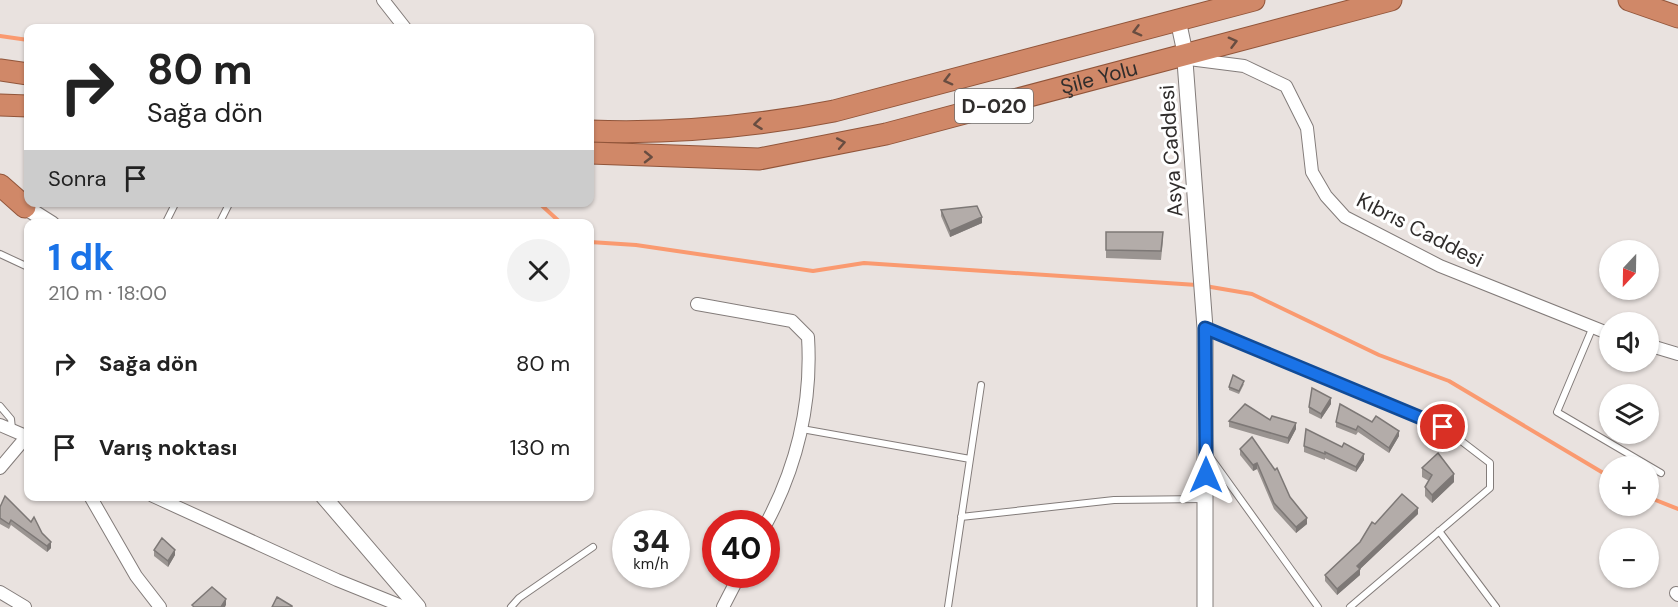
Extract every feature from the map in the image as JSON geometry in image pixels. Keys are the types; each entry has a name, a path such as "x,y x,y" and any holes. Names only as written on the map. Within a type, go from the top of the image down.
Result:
{"highway":[{"name":"Şile Yolu","path":"594,131 694,131 787,120 834,111 1254,0"},
{"name":"Şile Yolu","path":"594,153 759,159 886,134 1185,57 1391,0"},
{"path":"1629,0 1678,17"},
{"path":"0,70 24,73"},
{"path":"0,105 24,106"},
{"path":"0,185 24,206"},
{"path":"0,196 24,207"}],"street":[{"path":"383,0 402,24"},
{"name":"Asya Caddesi","path":"1178,20 1185,57 1205,328"},
{"name":"Kıbrıs Caddesi","path":"1185,57 1244,66 1286,86 1306,128 1312,172 1326,196 1345,217 1440,266 1599,331"},
{"path":"25,207 44,219"},
{"path":"697,304 792,321 808,337 810,372 802,429 781,495 773,510"},
{"path":"1205,328 1205,607"},
{"path":"1659,348 1677,352"},
{"path":"6,427 24,434"},
{"path":"0,468 24,441"},
{"path":"93,501 136,576 160,607"},
{"path":"164,501 326,575 404,607"},
{"path":"327,501 418,607"},
{"path":"723,607 733,588"},
{"path":"0,592 26,607"}],"lane":[{"path":"0,254 24,265"},
{"path":"1205,328 1443,427 1490,463 1490,488 1350,607"},
{"path":"1592,329 1557,412 1660,472"},
{"path":"948,607 981,385"},
{"path":"0,406 11,419 6,427"},
{"path":"802,429 970,459"},
{"path":"1206,451 1318,607"},
{"path":"962,517 1114,500 1206,499"},
{"path":"1439,531 1496,607"},
{"path":"511,607 519,598 593,547"}],"building":[{"path":"977,206 982,217 950,231 941,210"},
{"path":"1106,232 1163,232 1161,251 1106,250"},
{"path":"1233,375 1244,381 1239,391 1229,387"},
{"path":"1312,388 1331,398 1321,414 1309,407"},
{"path":"1245,404 1270,420 1272,416 1296,423 1288,438 1229,421"},
{"path":"1340,404 1372,422 1376,416 1399,431 1389,448 1358,426 1356,430 1336,422"},
{"path":"1306,429 1342,447 1344,443 1364,454 1356,467 1325,452 1325,454 1304,446"},
{"path":"1252,437 1275,470 1277,468 1290,497 1307,518 1296,527 1274,503 1257,463 1253,465 1240,449"},
{"path":"1438,453 1454,474 1432,495 1425,487 1432,475 1422,468"},
{"path":"1402,494 1418,508 1357,566 1360,569 1337,589 1325,575 1360,542 1372,522 1375,524"},
{"path":"5,496 31,522 34,517 42,533 51,542 47,546 11,520 9,524 0,518 0,507"},
{"path":"162,538 175,550 168,561 154,550"},
{"path":"212,587 226,599 221,607 194,607 192,605"},
{"path":"277,597 292,606 292,607 272,607"}],"waterway":[{"path":"0,36 24,39"},
{"path":"543,207 557,219"},
{"path":"594,242 636,245 813,271 864,263 1197,285"},
{"path":"1205,286 1252,294 1379,355 1449,381 1599,470"},
{"path":"1659,501 1678,509"}],"route":[{"path":"1206,475 1205,328 1443,427"}]}
